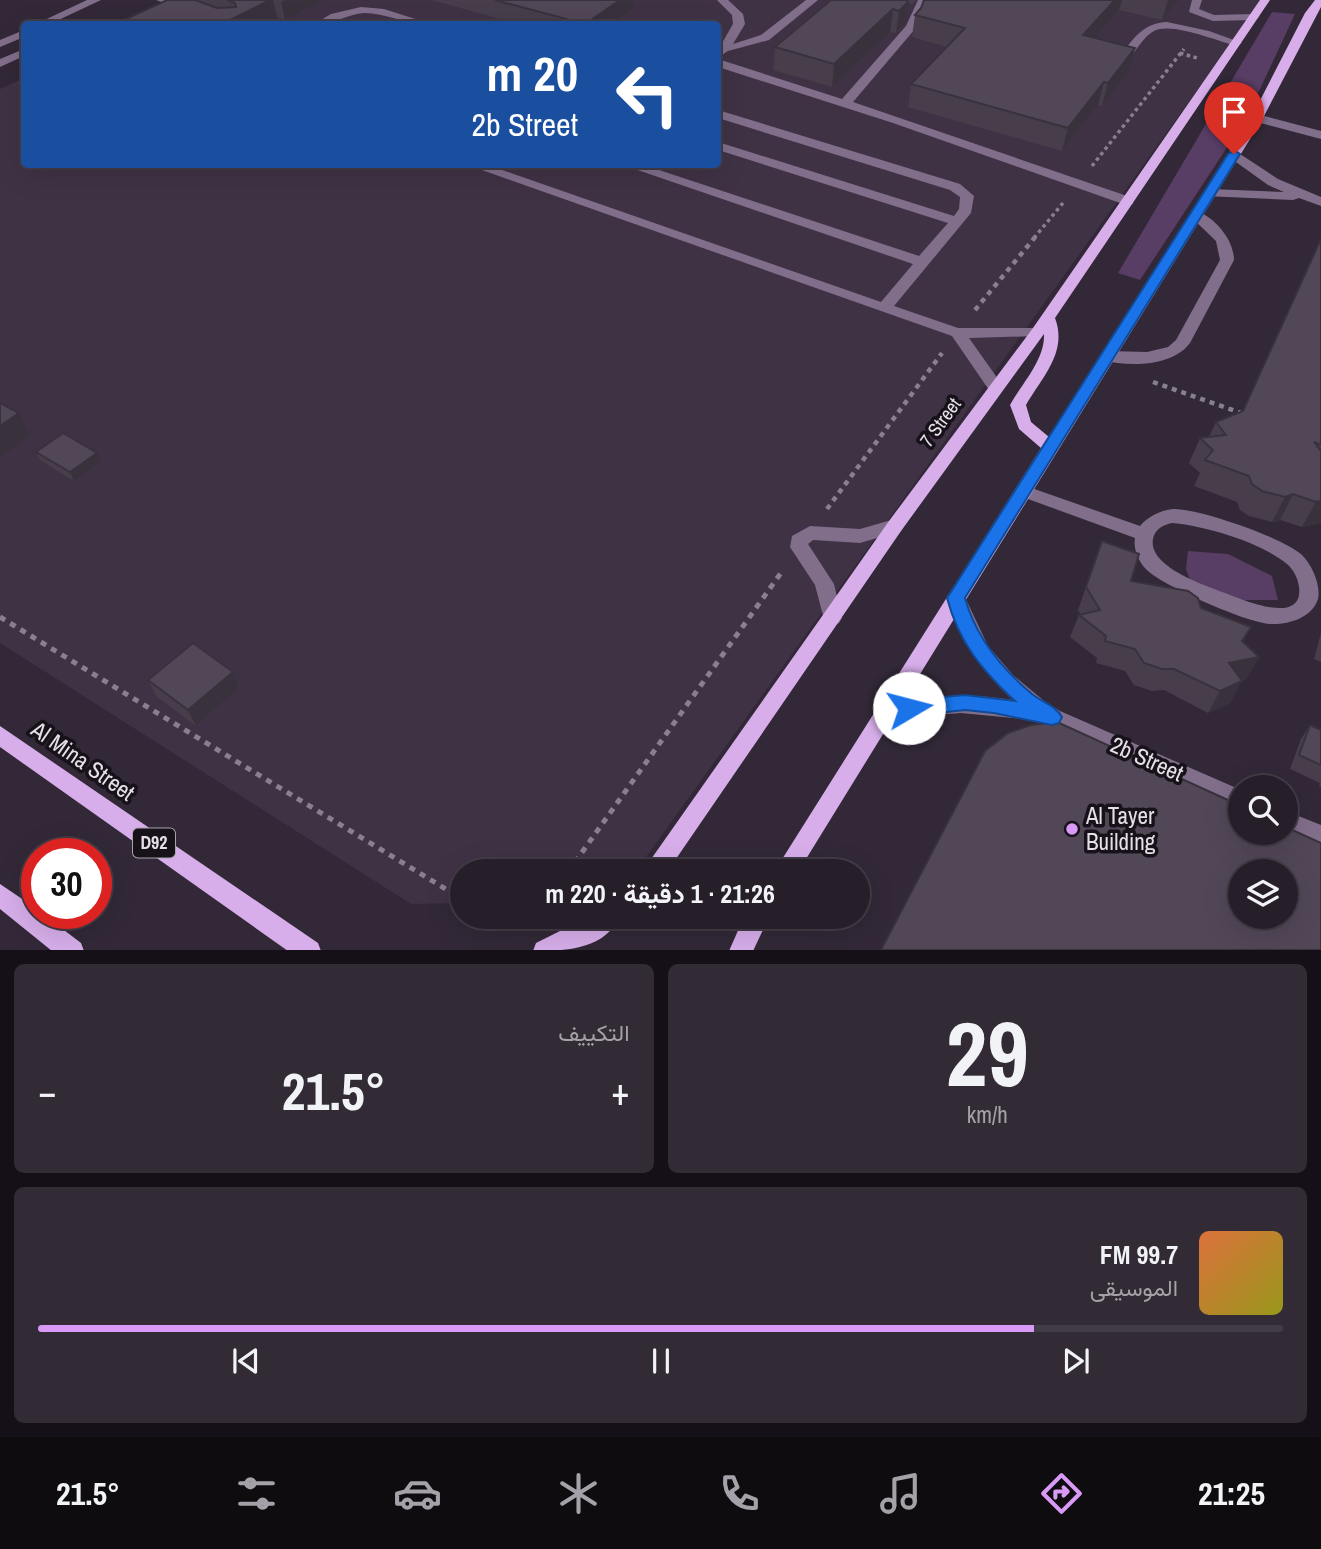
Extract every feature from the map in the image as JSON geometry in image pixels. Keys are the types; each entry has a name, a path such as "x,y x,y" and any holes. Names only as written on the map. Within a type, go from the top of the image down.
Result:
{"main road":[{"name":"7 Street","path":"662,859 895,526 1042,325 1265,0"},
{"path":"793,859 1234,154 1321,0"},
{"path":"1042,325 1052,327 1053,344 1018,405 1019,416 1025,428 1052,446"},
{"name":"Al Mina Street","path":"0,735 309,950"},
{"path":"0,895 72,950"},
{"path":"545,950 591,929"},
{"path":"741,950 750,929"}],"street":[{"path":"50,21 96,0"},
{"path":"161,0 224,21"},
{"path":"721,56 739,23 737,14 722,0"},
{"path":"726,48 769,37 813,0"},
{"path":"845,103 911,27 911,10 924,0"},
{"path":"1198,0 1193,10 1206,17 1253,17"},
{"path":"77,21 78,8"},
{"path":"330,21 344,12 370,9 414,21"},
{"path":"1124,58 1150,28 1170,26 1236,43"},
{"path":"0,44 21,34"},
{"path":"0,63 21,53"},
{"path":"721,62 1128,201"},
{"path":"721,115 956,187 969,200 966,210 884,308"},
{"path":"1256,118 1321,135"},
{"path":"721,147 956,221"},
{"path":"1234,154 1265,177 1314,200"},
{"path":"482,168 957,333 1042,325"},
{"path":"638,168 922,262"},
{"path":"1210,193 1268,194 1314,200"},
{"path":"1105,360 1162,356 1182,343 1227,260 1228,252 1219,236 1196,215"},
{"path":"957,333 995,386"},
{"path":"1023,491 1144,534"},
{"path":"1188,517 1282,552 1313,568 1315,595 1310,606 1293,615 1268,616 1164,573 1147,555 1143,544 1144,534 1149,526 1160,519 1188,517"},
{"path":"832,618 824,584 804,540 860,536 895,526"},
{"name":"2b Street","path":"956,598 962,619 986,662 1027,701 1052,717 1228,794"},
{"name":"2b Street","path":"883,715 937,704 965,703 994,705 1052,717"},
{"path":"1298,826 1321,836"}],"path":[{"path":"577,859 804,540 957,333 1079,183 1195,32"},
{"path":"1105,360 1257,419"},
{"path":"0,617 450,892"}],"shaded area":[{"path":"185,0 1262,0 645,859 450,859 450,903 411,904 0,643 0,89 21,79 21,168 721,168 721,21 140,21"},
{"path":"1272,12 1295,14 1247,117 1140,280 1118,273"},
{"path":"1188,551 1228,554 1272,576 1278,600 1243,600 1191,582 1186,569"}],"building":[{"path":"167,0 195,0 217,8 236,7 235,3 227,0 270,0 228,21 122,21"},
{"path":"495,0 620,0 589,21 574,21"},
{"path":"831,0 908,0 899,11 893,9 834,64 775,47"},
{"path":"924,0 1115,0 1083,35 1135,48 1068,128 911,84 965,28 915,15"},
{"path":"1321,239 1321,445 1314,442 1321,451 1321,501 1316,502 1293,494 1285,497 1262,491 1252,484 1249,476 1205,460 1213,450 1200,438 1226,435 1216,422 1243,411"},
{"path":"0,403 19,413 0,426"},
{"path":"63,433 97,453 70,472 36,452"},
{"path":"1102,541 1139,554 1131,581 1188,591 1198,598 1201,608 1251,627 1242,641 1259,657 1229,663 1242,681 1220,691 1174,669 1162,669 1144,663 1135,649 1105,641 1106,636 1079,615 1100,610 1086,587"},
{"path":"193,643 233,672 188,710 148,680"},
{"name":"Al Tayer Building","path":"1057,722 1228,800 1228,845 1298,845 1298,832 1321,843 1321,950 881,950 985,751 1008,733 1031,725"},
{"path":"1310,725 1321,730 1321,765 1299,755"}],"place":[{"name":"Al Tayer Building","path":"1072,829"}],"route":[{"path":"909,708 965,703 994,705 1052,717 1027,701 986,662 972,641 956,598 1234,154"}]}
